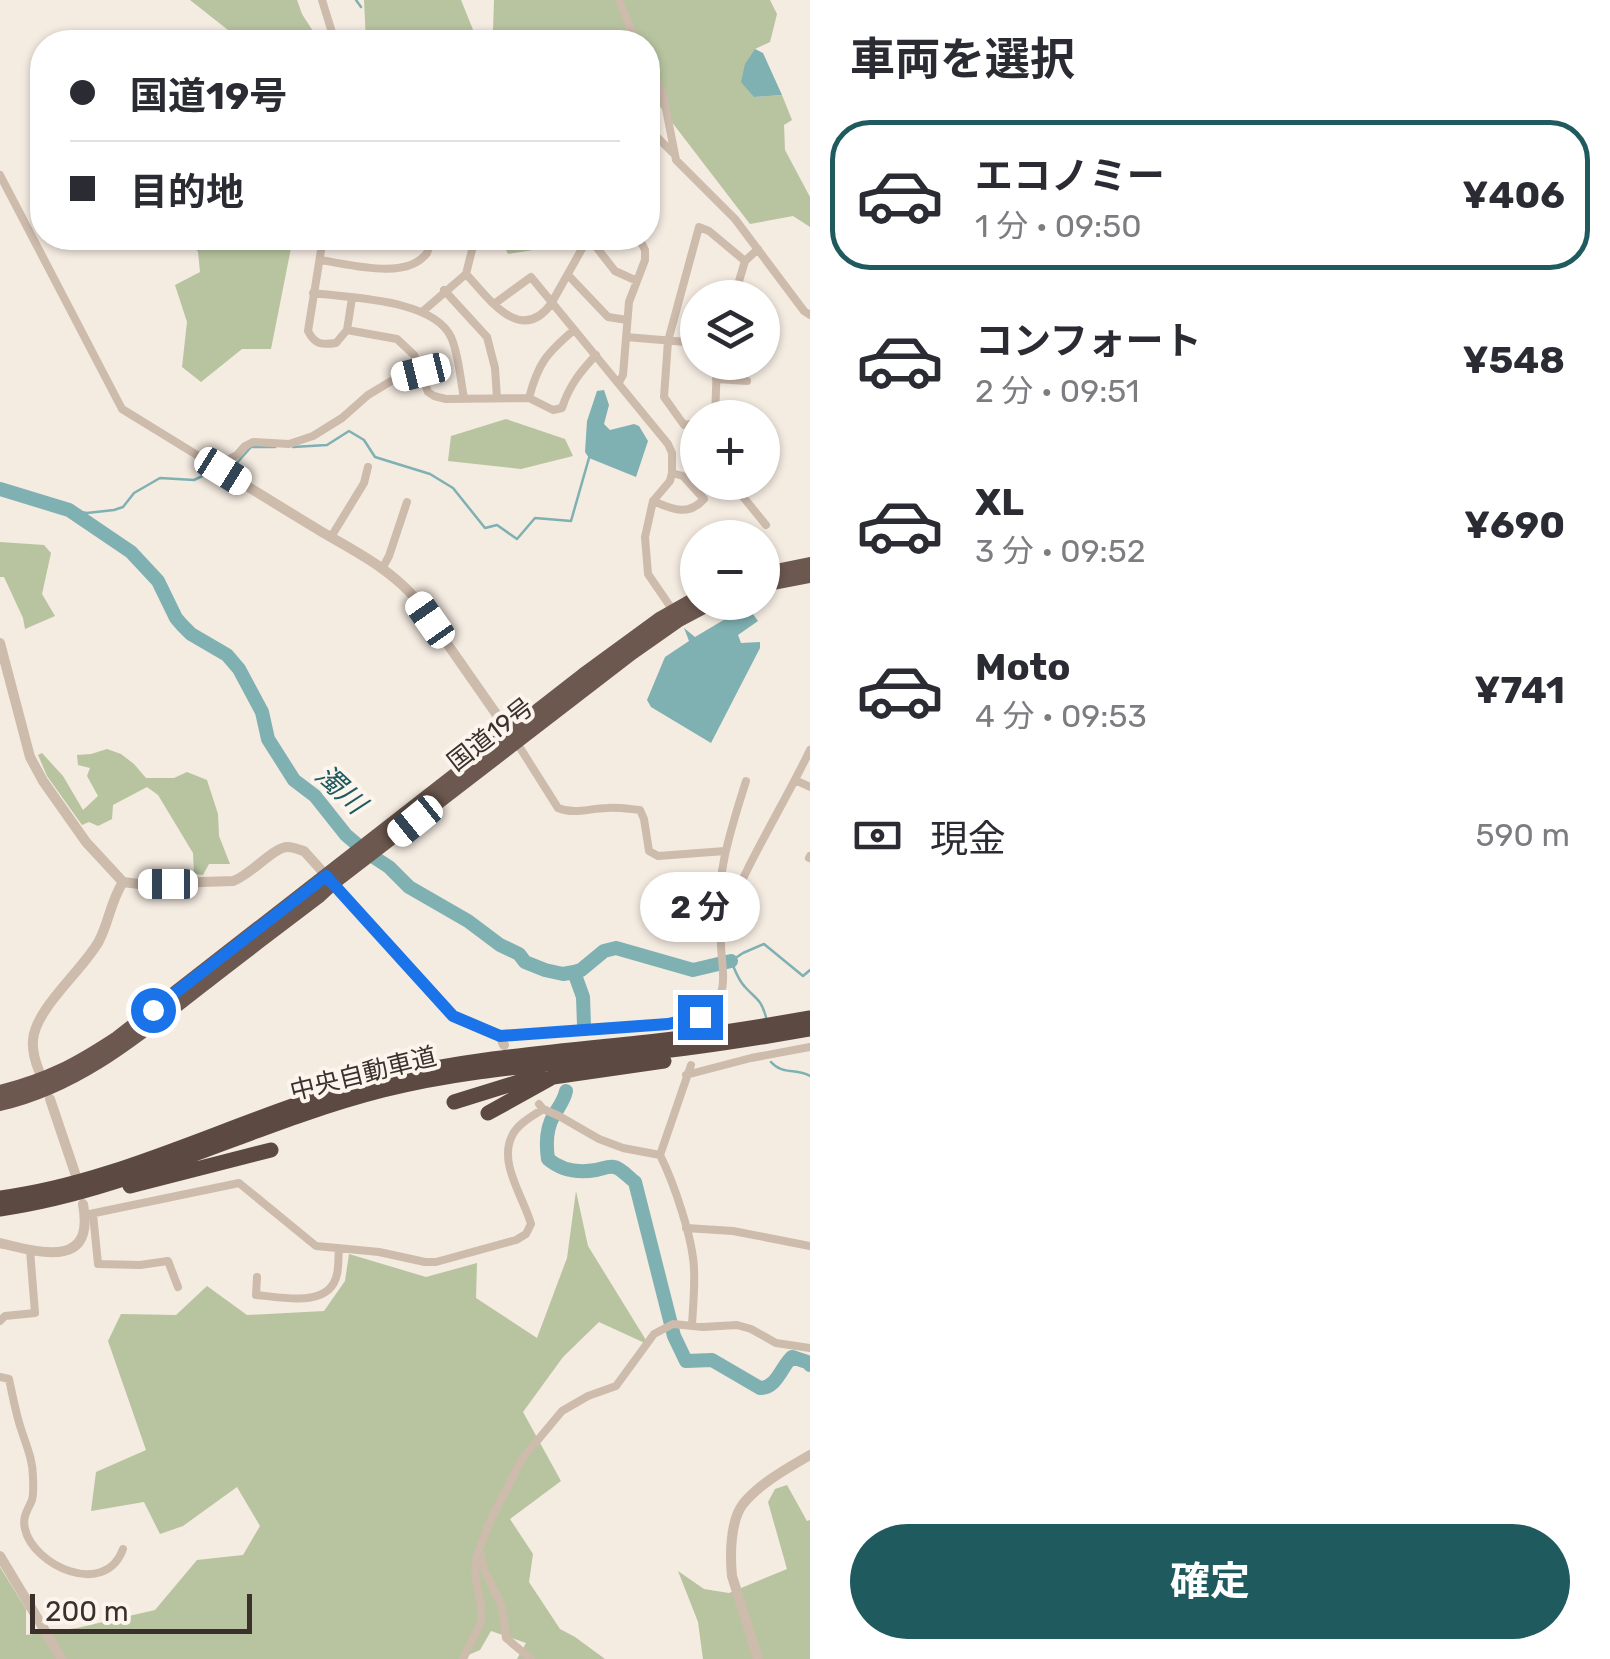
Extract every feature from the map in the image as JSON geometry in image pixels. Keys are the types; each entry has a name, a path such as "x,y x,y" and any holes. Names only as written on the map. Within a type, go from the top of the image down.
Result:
{"highway":[{"path":"780,570 810,564"},
{"path":"780,582 810,576"},
{"name":"国道19号","path":"0,1092 50,1078 117,1038 680,612"},
{"name":"国道19号","path":"676,615 680,614"},
{"name":"国道19号","path":"0,1104 70,1080 113,1053 318,897 329,880"},
{"name":"中央自動車道","path":"0,1198 84,1180 287,1106 384,1078 488,1059 696,1036 810,1018"},
{"path":"454,1102 525,1080 713,1053 782,1040 810,1030"},
{"name":"中央自動車道","path":"0,1212 86,1191 292,1116 387,1089 489,1070 706,1046 810,1030"},
{"path":"488,1114 553,1077"},
{"path":"0,1212 64,1204 271,1150"}],"street":[{"path":"322,0 331,30"},
{"path":"619,0 631,30"},
{"path":"660,90 676,160 716,198 810,315"},
{"path":"660,140 675,155"},
{"path":"0,175 30,233"},
{"path":"680,419 664,397 668,340 699,227 744,261"},
{"path":"739,280 744,261 758,248"},
{"path":"39,250 122,410 383,567 416,599 558,808 583,812 606,808 640,810 650,851 658,856 725,851"},
{"path":"321,250 308,331 313,341 322,345 336,343 347,330 352,298"},
{"path":"320,260 396,270 413,264 428,250"},
{"path":"422,312 466,274 472,250"},
{"path":"466,274 507,316 534,319 552,304 581,250"},
{"path":"598,250 616,271 636,281"},
{"path":"619,382 623,375 628,302 646,250"},
{"path":"568,274 603,313 627,320"},
{"path":"494,304 531,277 668,444 672,473 653,500 645,537 648,574 676,615"},
{"path":"444,290 487,337 496,368 497,398"},
{"path":"313,293 422,312 434,318 450,334 464,398"},
{"path":"347,330 397,339 414,355 428,392 434,396 529,398 553,410 562,408 578,373 596,355"},
{"path":"529,398 536,373 551,350 574,330"},
{"path":"626,337 680,341"},
{"path":"219,468 253,442 289,444 313,436 383,386 421,372"},
{"path":"715,400 716,380 747,381"},
{"path":"331,538 364,483 368,467"},
{"path":"653,500 681,511 697,507 704,499 683,476 672,473"},
{"path":"745,500 761,520"},
{"path":"383,567 407,502"},
{"path":"0,643 30,757 86,842 123,882 233,881 244,878 280,848 290,846 304,851 453,1016 502,1040 710,1018 720,1002 724,964 724,922 719,911 725,851 746,781"},
{"path":"724,922 810,750"},
{"path":"796,780 810,788"},
{"path":"39,1071 32,1043 37,1023 91,954 123,882"},
{"path":"686,1075 810,1048"},
{"path":"690,1065 660,1155 686,1228 694,1266 692,1325"},
{"path":"50,1099 76,1172"},
{"path":"87,1211 239,1183 321,1248 379,1252 430,1262 526,1234 531,1224 508,1151 512,1133 541,1106 599,1140 660,1155"},
{"path":"0,1243 55,1254 72,1248 84,1233 87,1211"},
{"path":"87,1211 98,1264 168,1261 178,1287"},
{"path":"686,1228 733,1231 810,1246"},
{"path":"258,1276 256,1295 318,1296 332,1288 336,1280 338,1248"},
{"path":"0,1321 5,1316 34,1313 30,1250"},
{"path":"464,1659 481,1622 475,1573 488,1522 522,1459 551,1422 576,1402 616,1386 654,1334 673,1324 711,1328 737,1325 776,1343 810,1348"},
{"path":"0,1377 9,1380 32,1461 32,1499 24,1520 25,1533 47,1560 93,1576 108,1571 120,1560 124,1549"},
{"path":"758,1659 732,1576 736,1522 748,1500 810,1455"},
{"path":"479,1550 502,1606 506,1638 531,1659"},
{"path":"0,1556 62,1659"}],"green space":[{"path":"190,0 297,0 312,30 228,30"},
{"path":"364,0 461,0 473,30 365,30"},
{"path":"494,0 770,0 777,14 770,42 755,49 754,97 782,95 792,120 784,125 785,150 810,197 810,227 793,216 750,224 660,107 660,30 493,30"},
{"path":"291,250 271,349 242,349 201,382 182,367 187,322 175,285 200,272 198,252"},
{"path":"506,419 565,439 573,456 521,469 448,461 451,436"},
{"path":"0,542 44,545 51,553 42,594 55,616 25,629 4,577 0,577"},
{"path":"107,749 121,754 146,778 174,778 187,772 207,780 218,814 219,836 230,864 209,864 203,875 194,874 193,853 158,795 147,787 113,805 112,819 98,826 89,822 82,825 47,776 38,755 42,753 63,776 83,810 98,796 87,776 90,768 78,765 77,755"},
{"path":"576,1191 588,1246 649,1345 599,1322 563,1357 523,1412 561,1481 510,1519 533,1554 529,1582 560,1629 605,1659 517,1659 526,1643 491,1631 480,1650 459,1659 0,1659 0,1567 26,1609 26,1635 77,1628 155,1610 197,1560 243,1555 260,1526 237,1487 183,1526 160,1534 144,1502 91,1511 96,1472 146,1450 108,1341 121,1314 176,1315 207,1286 247,1315 324,1311 345,1281 349,1254 426,1277 477,1263 476,1298 537,1338 567,1258"},
{"path":"787,1485 807,1521 810,1520 810,1659 703,1659 698,1622 678,1571 704,1589 729,1593 787,1569 768,1502 775,1489"}],"water":[{"path":"755,49 763,53 782,95 754,97 741,82 745,64"},
{"path":"604,390 609,405 604,424 610,430 634,424 648,441 636,477 589,458 585,452 587,421 597,391"},
{"path":"724,620 758,621 738,635 741,643 760,642 760,648 711,743 651,707 647,700 665,657 689,641 684,628 695,637"}],"waterway":[{"path":"356,0 361,7"},
{"path":"293,447 327,445 349,431 364,440 375,457 430,474 453,488 485,528 497,525 517,539 535,518 571,521 589,458"},
{"path":"227,467 236,464 251,447 275,447"},
{"path":"69,510 114,510 160,478 194,480 215,470"},
{"name":"濁川","path":"0,489 69,510 131,552 158,581 182,625 227,655 239,669 262,712 268,739 294,780 315,796 346,835 409,887 468,921 525,962 563,974 581,970 604,951 616,948 693,970 731,961"},
{"path":"766,1017 731,961 764,944 803,976 810,970"},
{"path":"574,972 583,997 584,1025"},
{"path":"771,1062 780,1069 810,1076"},
{"path":"566,1091 549,1125 548,1159 577,1171 614,1167 635,1182 674,1336 686,1361 712,1360 760,1388 775,1381 792,1357 810,1365"}],"route":[{"path":"153,1010 326,876 453,1016 500,1036 668,1024 700,1017"}]}
